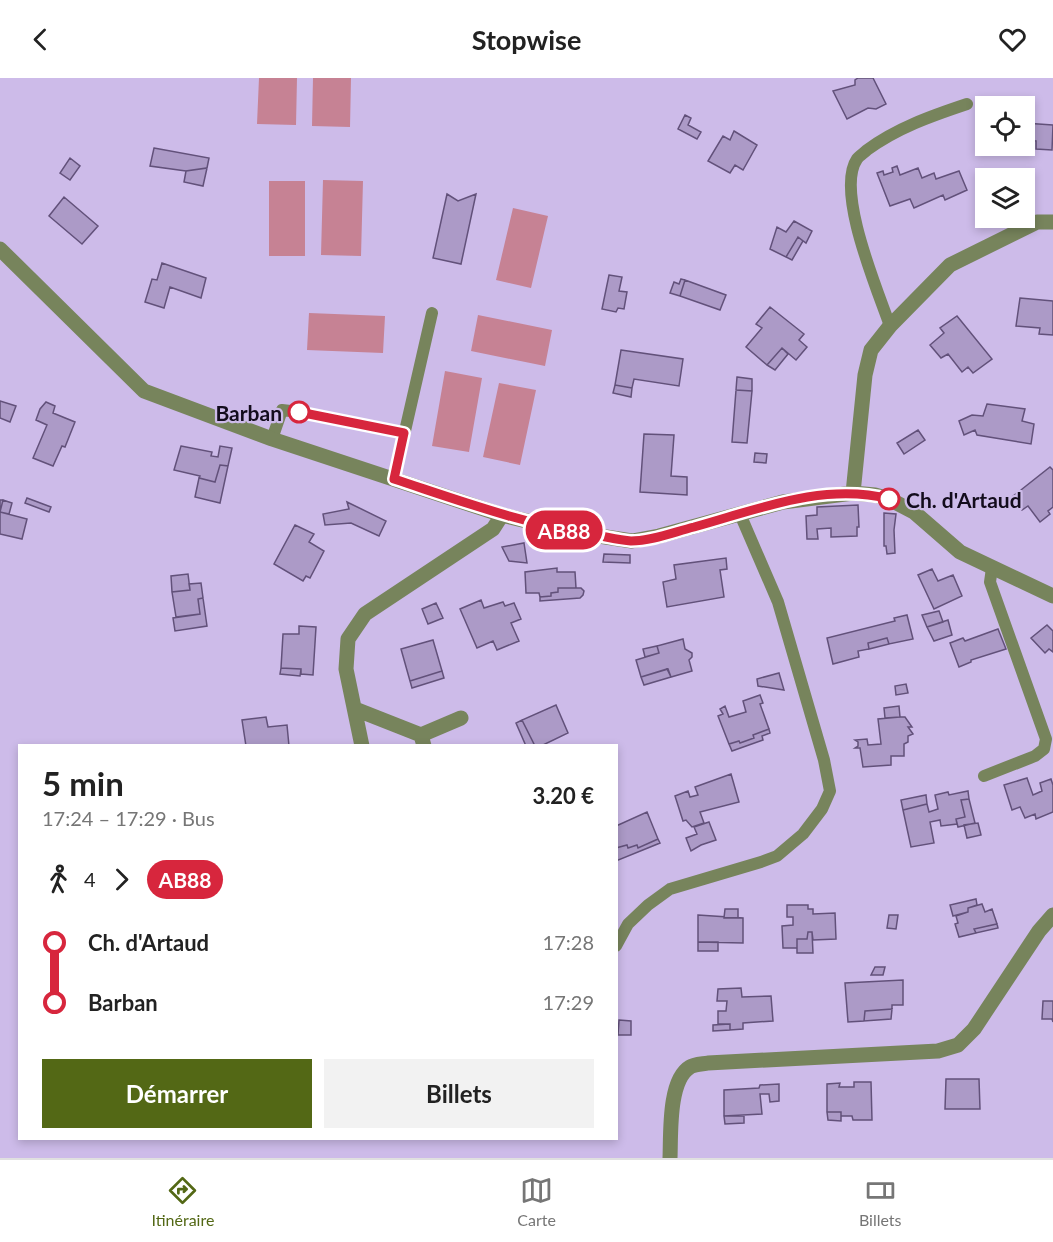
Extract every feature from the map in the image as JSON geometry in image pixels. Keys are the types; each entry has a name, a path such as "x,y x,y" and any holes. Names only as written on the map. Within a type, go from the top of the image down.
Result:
{"street":[{"path":"853,493 865,375 871,350 890,326 950,265 1037,222 1053,222"},
{"path":"0,249 144,391 272,439 502,515 573,532 632,541 659,536 783,502 853,493 889,499 914,512 960,552 1053,596"},
{"path":"362,744 346,669 348,639 365,614 390,595 493,529 502,515"},
{"path":"355,709 423,740 461,718"},
{"path":"670,1158 673,1098 677,1082 689,1067 708,1063 938,1051 958,1045 974,1029 1039,931 1053,915"}],"lane":[{"path":"890,326 854,215 850,178 857,159 883,138 920,120 967,104"},
{"path":"394,479 432,313"},
{"path":"272,439 282,410 404,433"},
{"path":"618,942 628,924 670,889 777,856 803,834 822,809 830,791 824,760 778,602 740,514"},
{"path":"984,776 1035,756 1044,749 1046,739 990,582 992,568"}],"shaded area":[{"path":"259,78 297,78 296,125 257,124"},
{"path":"313,78 351,78 350,127 312,126"},
{"path":"323,180 363,181 361,256 321,255"},
{"path":"269,181 305,181 305,256 269,256"},
{"path":"513,208 548,216 531,288 496,280"},
{"path":"309,313 385,316 383,353 307,350"},
{"path":"478,315 552,330 545,366 471,351"},
{"path":"445,371 482,378 469,452 432,446"},
{"path":"499,383 536,390 520,465 483,457"}],"building":[{"path":"873,78 886,104 876,109 868,108 847,119 833,91 855,85 855,80"},
{"path":"685,115 691,118 688,125 701,132 697,139 678,129"},
{"path":"1035,124 1053,125 1052,150 1036,149"},
{"path":"734,131 757,145 743,170 735,165 730,173 708,161 723,136 730,140"},
{"path":"154,148 209,158 207,168 186,171 150,166"},
{"path":"70,158 80,166 70,180 60,173"},
{"path":"897,166 900,175 918,168 922,178 934,173 936,179 959,171 967,190 945,200 943,195 914,208 910,199 890,206 877,173 883,171 884,175 893,172 892,168"},
{"path":"207,168 203,186 184,182 186,171"},
{"path":"447,194 458,201 476,194 461,264 433,258"},
{"path":"64,197 98,226 82,244 49,216"},
{"path":"794,221 812,231 806,243 798,237 786,257 770,249 777,227 786,232"},
{"path":"798,237 803,241 792,260 786,257"},
{"path":"162,263 206,278 201,298 170,287 164,308 145,302 152,279 157,280"},
{"path":"609,275 622,277 619,291 627,292 624,309 618,308 616,312 602,309"},
{"path":"681,279 685,280 680,296 670,293 674,282 679,284"},
{"path":"685,280 726,295 720,310 680,296"},
{"path":"1020,298 1053,301 1053,335 1039,334 1040,328 1016,326"},
{"path":"770,307 804,334 799,340 807,347 796,360 782,348 767,365 746,347 762,328 756,324"},
{"path":"957,316 992,359 973,373 968,367 962,372 948,354 941,358 930,345 944,333 940,328"},
{"path":"782,348 788,354 775,370 767,365"},
{"path":"621,350 683,359 679,386 634,379 632,388 615,385"},
{"path":"737,377 752,379 752,391 736,390"},
{"path":"615,385 632,388 631,397 613,393"},
{"path":"736,390 752,391 747,443 732,442"},
{"path":"0,401 16,406 10,422 0,418"},
{"path":"46,402 55,406 53,413 75,422 65,447 62,446 53,466 33,458 47,425 36,420 40,409"},
{"path":"987,404 1025,409 1022,421 1034,424 1031,444 977,435 975,430 964,435 959,421 972,415 983,416"},
{"path":"918,430 925,440 904,454 897,443"},
{"path":"644,434 674,435 671,476 687,477 687,495 640,492"},
{"path":"181,446 212,452 211,456 218,457 220,446 232,448 228,466 220,465 215,482 174,470"},
{"path":"755,453 767,454 766,463 754,462"},
{"path":"220,465 228,466 220,503 195,497 199,478 215,482"},
{"path":"1050,467 1053,470 1053,507 1048,511 1050,514 1040,522 1028,506 1022,510 1012,497"},
{"path":"27,498 51,507 49,512 25,503"},
{"path":"3,500 12,503 9,514 0,512"},
{"path":"347,502 386,521 379,536 351,523 325,525 323,514 349,509"},
{"path":"858,505 857,536 831,537 831,528 817,529 818,539 807,539 806,516 817,515 817,507"},
{"path":"0,512 27,519 22,539 0,534"},
{"path":"884,513 896,514 895,553 887,554 886,546 884,546"},
{"path":"295,525 314,534 309,542 324,551 310,578 306,576 303,581 274,564"},
{"path":"524,543 527,563 509,561 502,547"},
{"path":"604,554 630,555 630,563 603,562"},
{"path":"726,558 727,569 720,570 724,597 667,607 663,582 676,579 674,565"},
{"path":"557,568 557,572 575,572 576,588 558,588 558,592 551,593 551,596 540,597 539,593 526,593 525,572"},
{"path":"932,569 938,581 953,575 962,596 934,609 918,575"},
{"path":"188,574 190,590 172,592 171,576"},
{"path":"201,583 203,598 198,599 200,614 176,617 172,592 190,590 189,584"},
{"path":"558,588 581,588 584,591 580,598 540,601 540,597 551,596 551,593 558,592"},
{"path":"203,598 207,626 175,631 173,618 200,614 198,599"},
{"path":"481,600 484,608 503,602 505,606 514,603 521,619 511,623 519,641 497,650 493,641 477,648 460,609"},
{"path":"436,603 443,618 428,624 422,609"},
{"path":"939,611 943,622 927,627 922,615"},
{"path":"907,615 913,639 889,644 887,638 868,643 869,649 858,651 859,657 833,664 827,638 895,621 894,618"},
{"path":"948,620 952,635 934,641 927,627"},
{"path":"1047,625 1053,631 1053,652 1049,649 1045,653 1031,638"},
{"path":"299,626 316,627 313,675 301,674 301,669 281,668 283,634 299,634"},
{"path":"998,629 1006,649 971,660 959,667 950,643 963,638 965,641"},
{"path":"887,638 889,644 869,649 868,643"},
{"path":"683,639 685,649 692,653 689,660 692,671 671,677 668,669 641,677 636,660 659,653 657,646"},
{"path":"433,640 442,671 410,681 401,649"},
{"path":"657,646 659,653 645,657 643,649"},
{"path":"281,668 301,669 300,676 280,674"},
{"path":"667,669 671,677 644,685 641,677"},
{"path":"442,671 444,678 412,688 410,681"},
{"path":"779,673 784,690 758,686 757,679"},
{"path":"906,684 908,693 896,695 895,686"},
{"path":"760,695 763,703 760,704 769,729 753,735 754,738 729,744 718,716 723,714 720,709 725,706 729,717 746,712 743,701"},
{"path":"556,705 568,733 545,744 534,744 522,720"},
{"path":"899,706 900,717 885,718 884,708"},
{"path":"266,717 268,727 287,725 289,744 246,744 242,720"},
{"path":"905,717 912,727 908,727 913,734 908,736 908,742 904,744 904,756 891,756 891,765 863,767 860,748 855,748 858,742 855,740 867,739 868,745 881,744 878,719"},
{"path":"522,720 534,744 525,744 516,723"},
{"path":"769,729 770,733 762,736 763,740 732,751 729,744 754,738 753,735"},
{"path":"731,774 739,802 700,812 704,823 692,827 686,820 683,821 675,796 688,791 690,797 698,795 695,787"},
{"path":"1027,778 1033,795 1042,791 1040,783 1051,779 1053,812 1036,819 1035,814 1025,818 1020,807 1012,810 1004,785"},
{"path":"968,791 969,799 961,800 965,817 956,819 957,824 941,826 940,820 930,822 934,843 911,847 903,810 927,804 929,812 938,809 935,795"},
{"path":"926,795 927,804 903,810 901,800"},
{"path":"969,799 975,823 958,827 956,819 965,817 961,800"},
{"path":"647,812 658,839 638,848 637,845 628,848 627,845 618,847 618,825"},
{"path":"709,822 716,840 691,851 686,838 697,834 694,827"},
{"path":"978,823 981,835 967,838 964,825"},
{"path":"658,839 660,843 618,860 618,847 627,845 628,848 637,845 638,848"},
{"path":"976,899 977,905 968,908 968,912 953,916 950,905"},
{"path":"982,904 985,912 992,909 997,924 974,929 976,933 959,937 955,924 958,923 956,916 968,912 968,908"},
{"path":"787,905 808,905 808,909 813,909 813,914 835,913 836,939 813,940 812,932 808,932 807,939 797,939 797,948 783,948 782,926 793,925 793,917 787,917"},
{"path":"725,909 738,909 738,918 724,918"},
{"path":"698,915 743,918 743,943 698,942"},
{"path":"889,915 898,915 896,929 887,928"},
{"path":"997,924 998,928 976,933 974,929"},
{"path":"808,932 812,932 813,953 797,953 797,939 807,939"},
{"path":"698,942 718,942 718,951 698,951"},
{"path":"875,967 885,967 883,975 871,975"},
{"path":"903,980 903,1005 892,1005 892,1009 865,1011 864,1021 848,1022 845,983"},
{"path":"741,988 742,997 771,996 773,1021 743,1023 743,1029 730,1030 730,1024 718,1024 718,1011 726,1011 727,1001 717,1001 718,989"},
{"path":"1043,1001 1053,1001 1053,1022 1052,1019 1042,1019"},
{"path":"892,1009 891,1019 864,1021 865,1011"},
{"path":"619,1020 631,1021 631,1035 618,1035"},
{"path":"730,1024 730,1030 713,1031 713,1025"},
{"path":"946,1079 979,1079 980,1109 945,1109"},
{"path":"854,1082 871,1082 872,1120 853,1120 852,1116 841,1116 841,1112 827,1112 827,1084 840,1083 839,1087 854,1087"},
{"path":"779,1084 779,1101 770,1102 769,1094 760,1094 762,1114 724,1116 724,1090 759,1088 760,1085"},
{"path":"827,1112 841,1112 841,1121 828,1120"},
{"path":"724,1116 744,1116 744,1123 725,1124"}],"bus line":[{"name":"AB88","path":"299,412 404,433 394,479 502,515 573,532 632,541 659,536 783,502 853,493 889,499"}],"place":[{"name":"Barban","path":"299,412"},
{"name":"Ch. d'Artaud","path":"889,499"}]}
